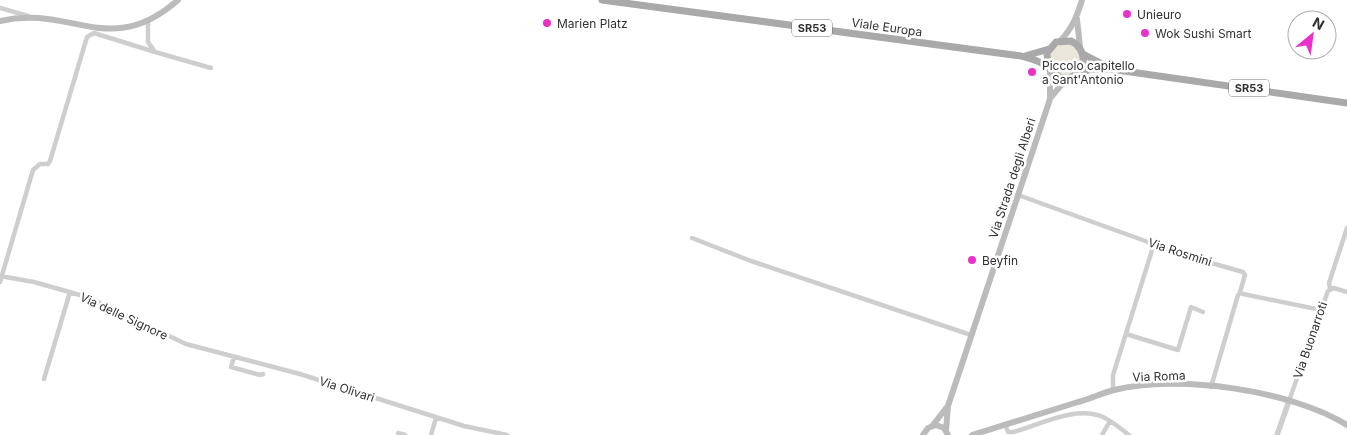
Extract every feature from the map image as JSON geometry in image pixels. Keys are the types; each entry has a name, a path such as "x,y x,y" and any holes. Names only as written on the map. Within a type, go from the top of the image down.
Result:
{"main road":[{"path":"0,21 28,16 109,30 148,22 178,0"},
{"name":"Viale Europa","path":"602,0 1021,56 1049,69 1059,77 1066,78"},
{"path":"1060,41 1068,34 1077,18 1082,0"},
{"path":"1066,78 1077,74 1083,64 1077,18"},
{"path":"1060,41 1071,41 1081,50"},
{"name":"Viale Europa","path":"1021,56 1049,49 1060,41"},
{"path":"1049,49 1046,57 1049,69"},
{"name":"SR53","path":"1081,50 1110,69"},
{"name":"Via Strada degli Alberi","path":"949,433 948,406 1050,99 1052,79 1049,69"},
{"name":"SR53","path":"1077,74 1085,70 1110,69 1347,102"},
{"name":"Via Strada degli Alberi","path":"1050,99 1066,78"},
{"name":"Via Roma","path":"972,435 1113,390 1163,384 1231,388 1319,410 1347,425"},
{"name":"Via Strada degli Alberi","path":"933,425 948,406"},
{"path":"924,434 933,425 942,426 949,433"}],"street":[{"path":"0,9 28,16"},
{"path":"148,22 148,42 155,52"},
{"path":"1,278 33,170 40,164 48,164 50,160 90,34 94,33 211,68"},
{"name":"Via Rosmini","path":"1018,195 1154,244 1243,272 1245,275 1240,293"},
{"path":"1330,288 1329,283 1347,228"},
{"path":"692,238 750,261 971,334"},
{"path":"1113,390 1113,374 1154,244"},
{"name":"Via delle Signore","path":"1,278 34,282 87,296 186,344"},
{"name":"Via Buonarroti","path":"1289,401 1330,288 1347,292"},
{"path":"44,379 70,292"},
{"path":"1211,387 1240,293 1321,310"},
{"path":"1126,334 1178,350 1191,307 1203,312"},
{"name":"Via Olivari","path":"186,344 300,374 436,418 507,435"},
{"path":"234,357 231,366 260,375 263,374"},
{"path":"1277,435 1289,401"},
{"path":"1059,408 1062,417"},
{"path":"1006,424 1007,433 1062,417 1092,414 1110,421 1129,435"},
{"path":"431,435 436,418"},
{"path":"1102,435 1110,421"},
{"path":"398,433 405,435"}],"shaded area":[{"path":"1065,44 1076,48 1080,59 1076,70 1065,74 1054,70 1050,59 1054,48"}],"place":[{"name":"Unieuro","path":"1127,14"},
{"name":"Marien Platz","path":"547,23"},
{"name":"Wok Sushi Smart","path":"1145,33"},
{"name":"Piccolo capitello a Sant'Antonio","path":"1032,72"},
{"name":"Beyfin","path":"972,260"}]}
